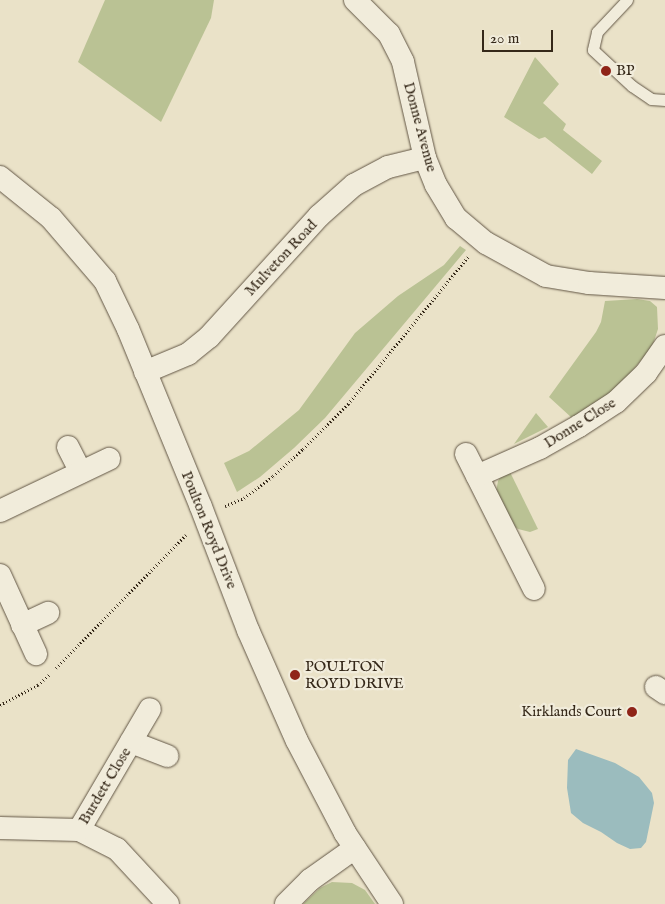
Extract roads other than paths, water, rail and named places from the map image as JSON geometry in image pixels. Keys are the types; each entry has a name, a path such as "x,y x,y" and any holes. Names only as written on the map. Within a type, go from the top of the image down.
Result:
{"street":[{"name":"Donne Avenue","path":"355,0 390,34 403,62 425,158 436,185 456,218 482,240 517,262 546,276 589,283 665,288"},
{"name":"Mulveton Road","path":"145,372 188,354 209,337 319,216 354,185 388,167 425,158"},
{"name":"Poulton Royd Drive","path":"0,177 52,218 105,281 128,329 248,630 297,741 355,848 392,904"},
{"name":"Donne Close","path":"477,476 540,448 616,402 646,373 665,346"},
{"path":"68,447 81,472"},
{"path":"466,454 534,589"},
{"path":"0,511 109,459"},
{"path":"0,575 36,654"},
{"path":"22,625 48,613"},
{"name":"Burdett Close","path":"79,830 150,708"},
{"name":"Burdett Close","path":"131,742 167,756"},
{"path":"0,828 79,830 117,849 168,904"},
{"path":"286,904 310,880 355,848"}],"lane":[{"path":"627,0 597,32 593,50 632,86 651,99 665,100"}],"water":[{"path":"576,749 615,763 639,777 652,793 654,803 646,842 641,848 630,849 617,843 583,823 571,813 567,788 568,760"}],"place":[{"name":"BP","path":"606,71"},
{"name":"POULTON ROYD DRIVE","path":"295,675"},
{"name":"Kirklands Court","path":"632,712"}]}
